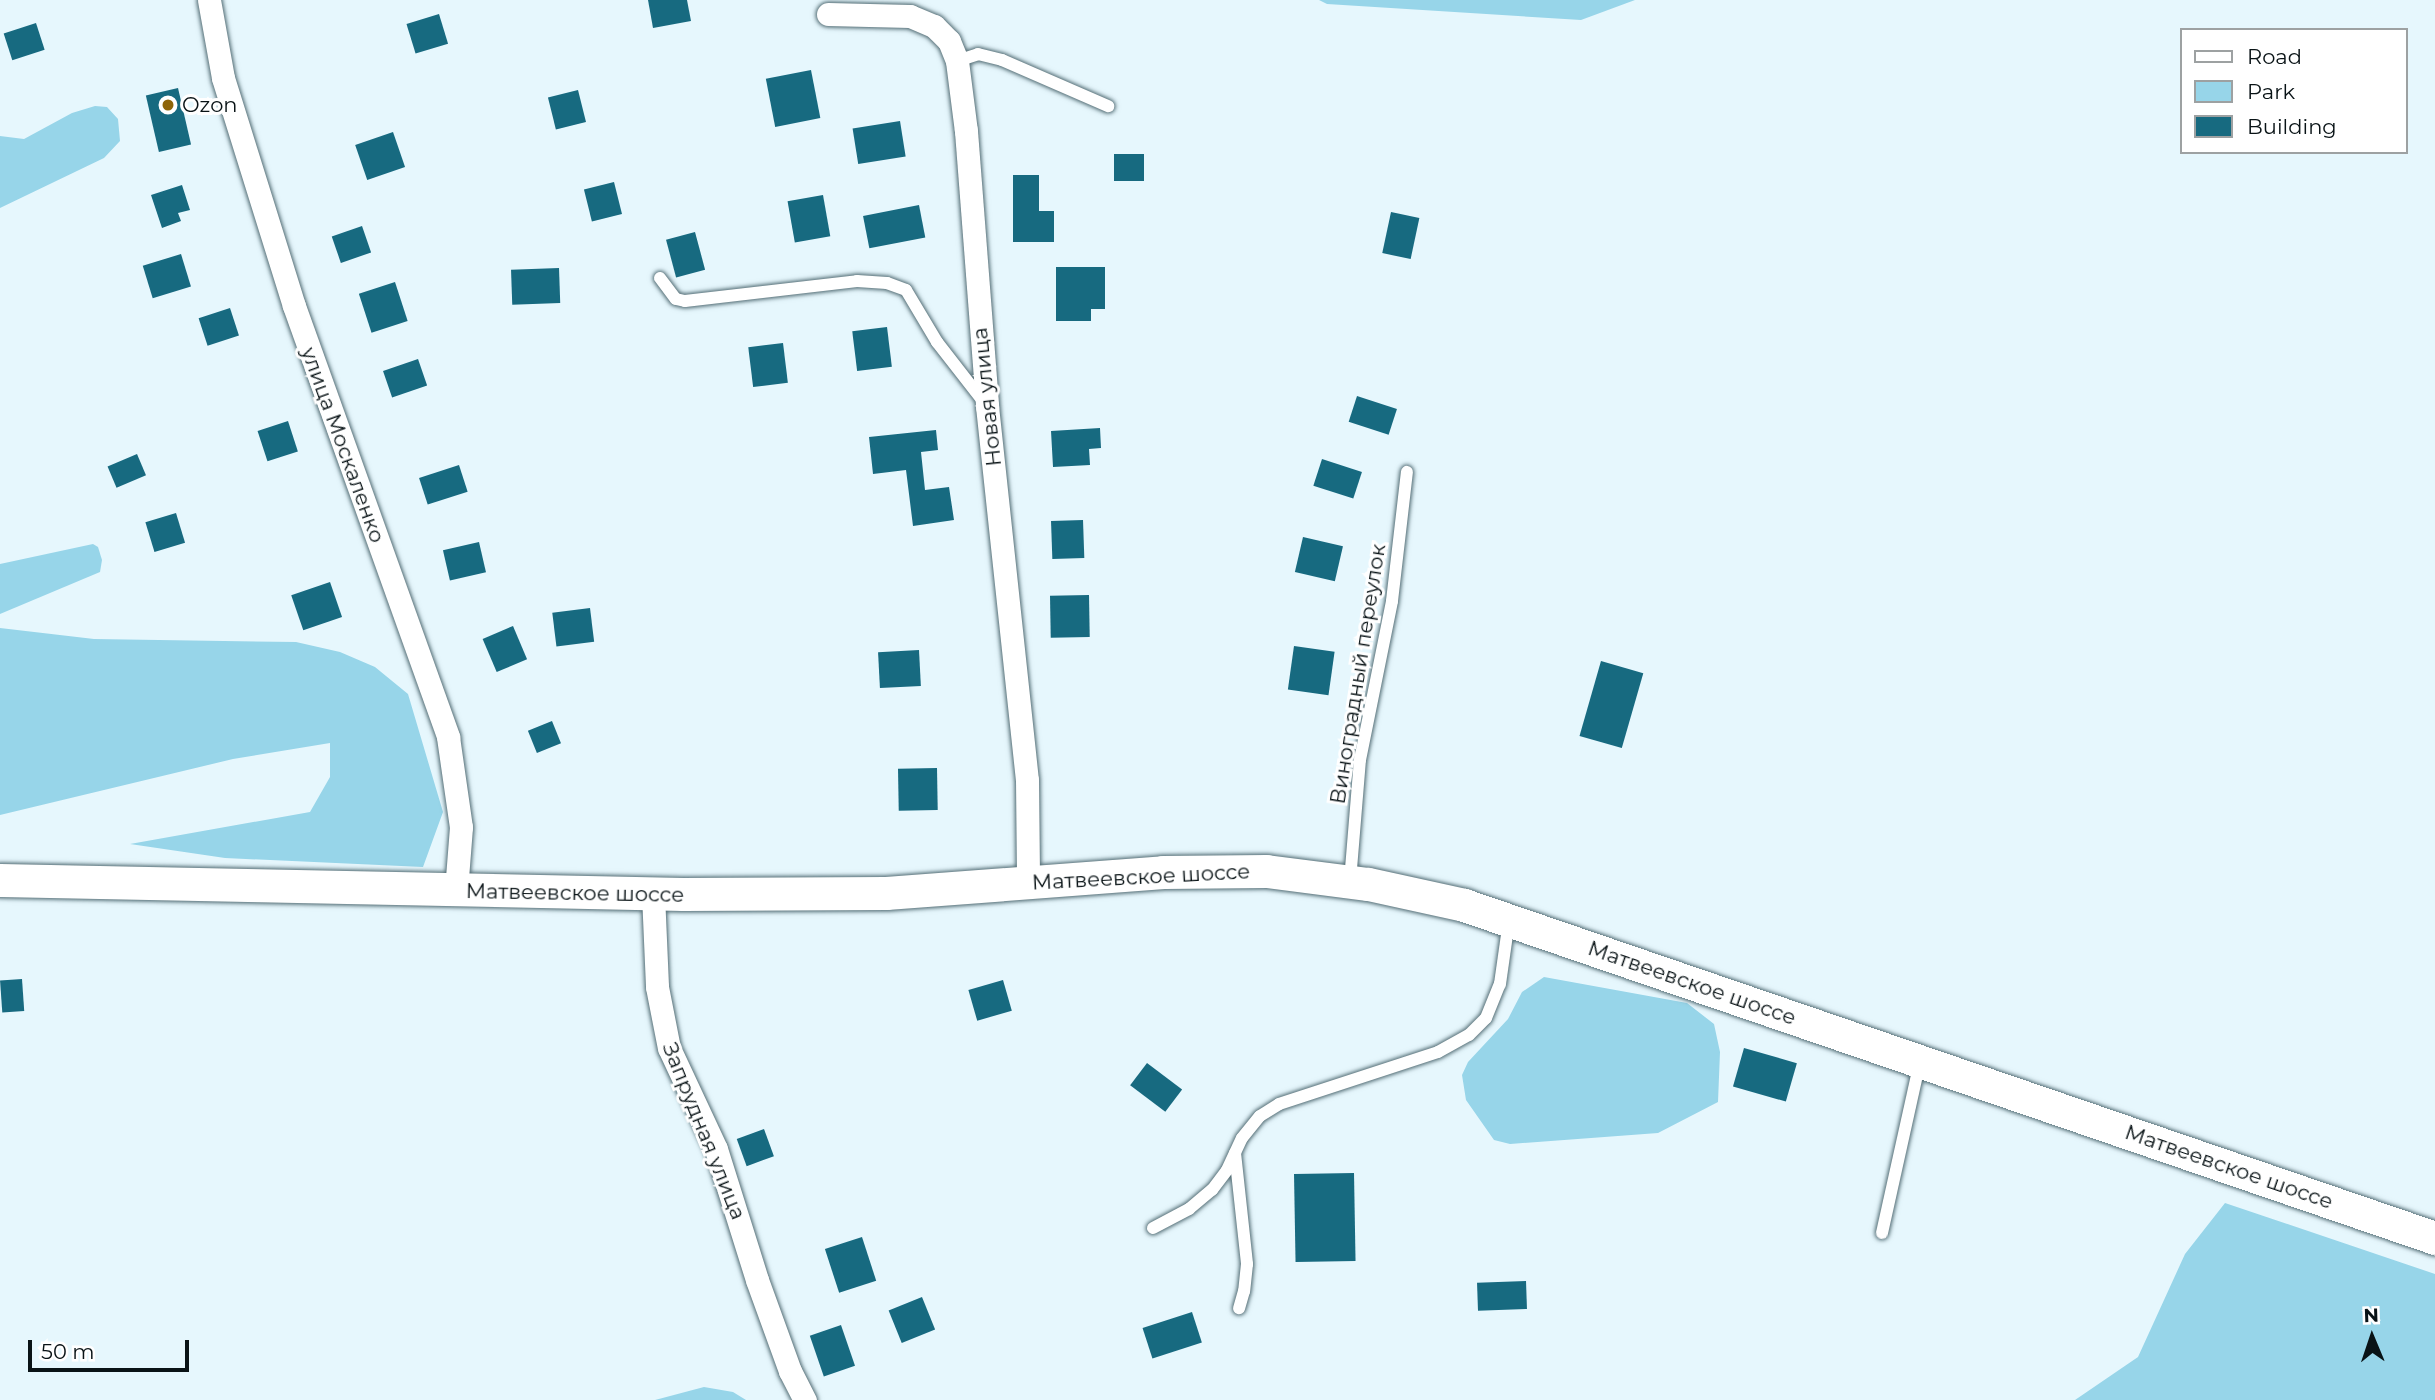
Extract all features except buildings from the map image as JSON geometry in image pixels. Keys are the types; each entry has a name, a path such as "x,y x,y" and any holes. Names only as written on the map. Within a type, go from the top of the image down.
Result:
{"main road":[{"name":"Матвеевское шоссе","path":"0,880 653,894 886,893 1163,872 1266,871 1350,881 1464,905 2435,1238"}],"street":[{"name":"улица Москаленко","path":"209,0 223,78 268,228 448,737 461,827 440,891"},
{"name":"Новая улица","path":"828,14 910,16 934,26 949,41 957,61 966,131 987,406 1027,780 1028,882"},
{"name":"Запрудная улица","path":"653,894 657,987 669,1048 716,1149 757,1280 790,1371 805,1400"}],"lane":[{"path":"957,61 978,54 1002,60 1108,106"},
{"path":"660,278 676,299 685,301 857,281 887,283 906,290 937,342 987,406"},
{"name":"Виноградный переулок","path":"1350,881 1360,760 1392,601 1407,472"},
{"path":"1153,1228 1189,1209 1212,1190 1227,1170 1242,1138 1260,1116 1279,1104 1438,1052 1469,1034 1486,1018 1500,984 1509,921"},
{"path":"1882,1233 1920,1062"},
{"path":"1235,1153 1247,1264 1244,1291 1238,1308"}],"green space":[{"path":"1319,0 1635,0 1581,20 1327,4"},
{"path":"95,106 107,107 118,119 120,141 104,158 0,208 0,136 24,139 72,113"},
{"path":"93,544 98,547 102,560 100,572 0,614 0,564"},
{"path":"0,628 94,639 296,642 340,652 375,667 408,694 443,812 423,867 225,858 130,844 310,812 330,777 330,743 233,759 0,815"},
{"path":"1544,977 1687,1003 1714,1024 1720,1052 1718,1102 1658,1133 1510,1144 1494,1140 1466,1100 1462,1075 1468,1062 1508,1019 1522,992"},
{"path":"2225,1203 2435,1274 2435,1400 2075,1400 2138,1357 2185,1254"},
{"path":"704,1387 733,1392 746,1400 655,1400"}],"place":[{"name":"Ozon","path":"168,105"}]}
